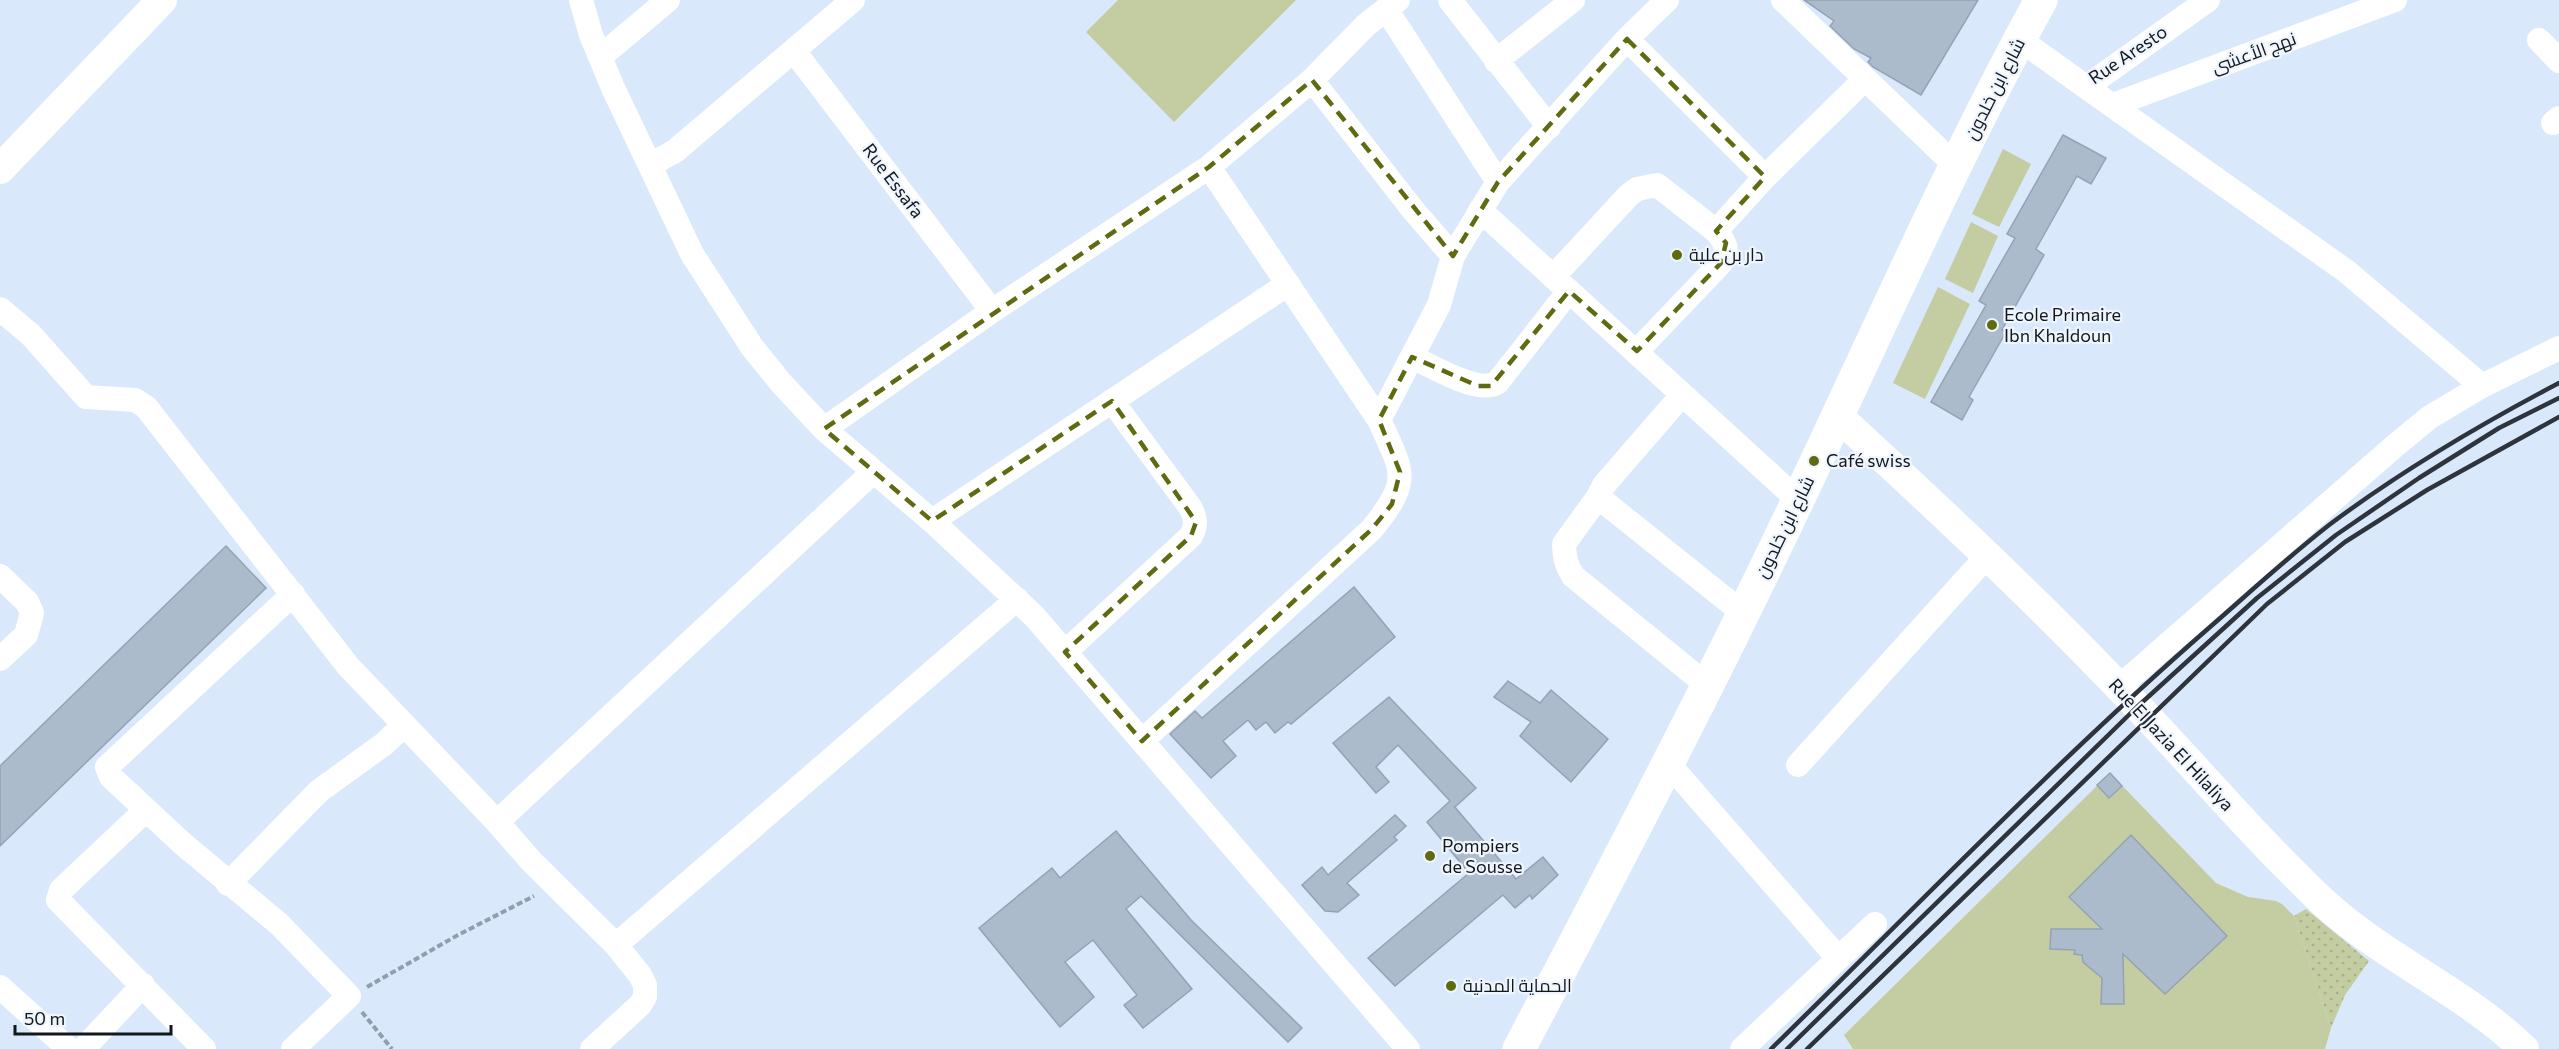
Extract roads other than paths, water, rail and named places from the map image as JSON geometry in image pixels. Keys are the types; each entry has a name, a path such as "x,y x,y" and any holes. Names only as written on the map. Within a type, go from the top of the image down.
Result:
{"main road":[{"name":"شارع ابن خلدون","path":"1520,1049 1743,613 1956,166 2019,39 2041,0"}],"street":[{"path":"0,170 162,0"},
{"path":"581,0 600,57 693,254 752,347 824,429 932,521 1017,599 1408,1046"},
{"path":"600,57 668,0"},
{"path":"650,165 675,151 853,0"},
{"path":"1450,0 1550,127"},
{"path":"1496,61 1573,0"},
{"path":"1379,420 1439,305 1453,256 1498,182 1627,39 1667,0"},
{"path":"1783,0 1956,166"},
{"name":"Rue Aresto","path":"2019,39 2086,87 2208,0"},
{"name":"نهج الأعشى","path":"2113,105 2395,0"},
{"path":"824,429 992,311 1209,167 1312,80 1366,25 1392,4 1498,182"},
{"path":"1627,39 1765,177"},
{"path":"2539,40 2559,61"},
{"name":"Rue Essafa","path":"794,51 992,311"},
{"path":"1716,231 1765,177 1865,79"},
{"path":"1312,80 1413,210 1453,256"},
{"path":"2086,87 2346,271 2482,386"},
{"path":"1142,741 1372,529 1392,504 1397,493 1400,472 1398,460 1379,420 1209,167"},
{"path":"1412,357 1478,386 1491,386 1497,383 1561,284 1622,203 1637,189 1657,185 1716,231 1725,243 1727,252 1721,263 1637,351"},
{"path":"1480,210 1502,227 1561,284 1798,500"},
{"path":"932,521 1288,284"},
{"path":"0,309 30,335 86,396 135,400 146,407 348,666 497,822 532,862 616,945 640,975 645,985 645,998 592,1049"},
{"path":"2119,687 2430,417 2482,386 2559,348"},
{"path":"1682,395 1604,485 1564,544 1564,553 1573,576 1707,685"},
{"path":"1065,652 1191,536 1195,528 1196,522 1190,507 1112,401"},
{"name":"Rue El Jazia El Hilaliya","path":"1838,416 1988,555 2119,687 2265,846 2326,904 2372,941 2487,1017 2524,1049"},
{"path":"497,822 873,472"},
{"path":"1598,497 1743,613"},
{"path":"1798,765 1988,555"},
{"path":"0,576 27,602 32,613 26,635 0,659"},
{"path":"293,594 107,767 111,777 228,884 279,924 349,996 293,1049"},
{"path":"616,945 1017,599"},
{"path":"228,884 319,791 384,744 403,726"},
{"path":"1668,763 1838,958"},
{"path":"146,810 57,895 58,900 204,1049"},
{"path":"1742,1049 1875,924"},
{"path":"0,987 82,1048 143,985"}],"railway":[{"path":"1771,1049 2097,729 2254,588 2329,525 2412,467 2499,415 2559,383"},
{"path":"1787,1049 2137,707 2257,598 2336,535 2419,478 2499,428 2559,398"},
{"path":"1807,1049 2267,604 2345,542 2427,490 2559,417"}],"place":[{"name":"دار بن علية","path":"1677,255"},
{"name":"Ecole Primaire Ibn Khaldoun","path":"1992,325"},
{"name":"Café swiss","path":"1814,461"},
{"name":"Pompiers de Sousse","path":"1430,856"},
{"name":"الحماية المدنية","path":"1451,986"}]}
